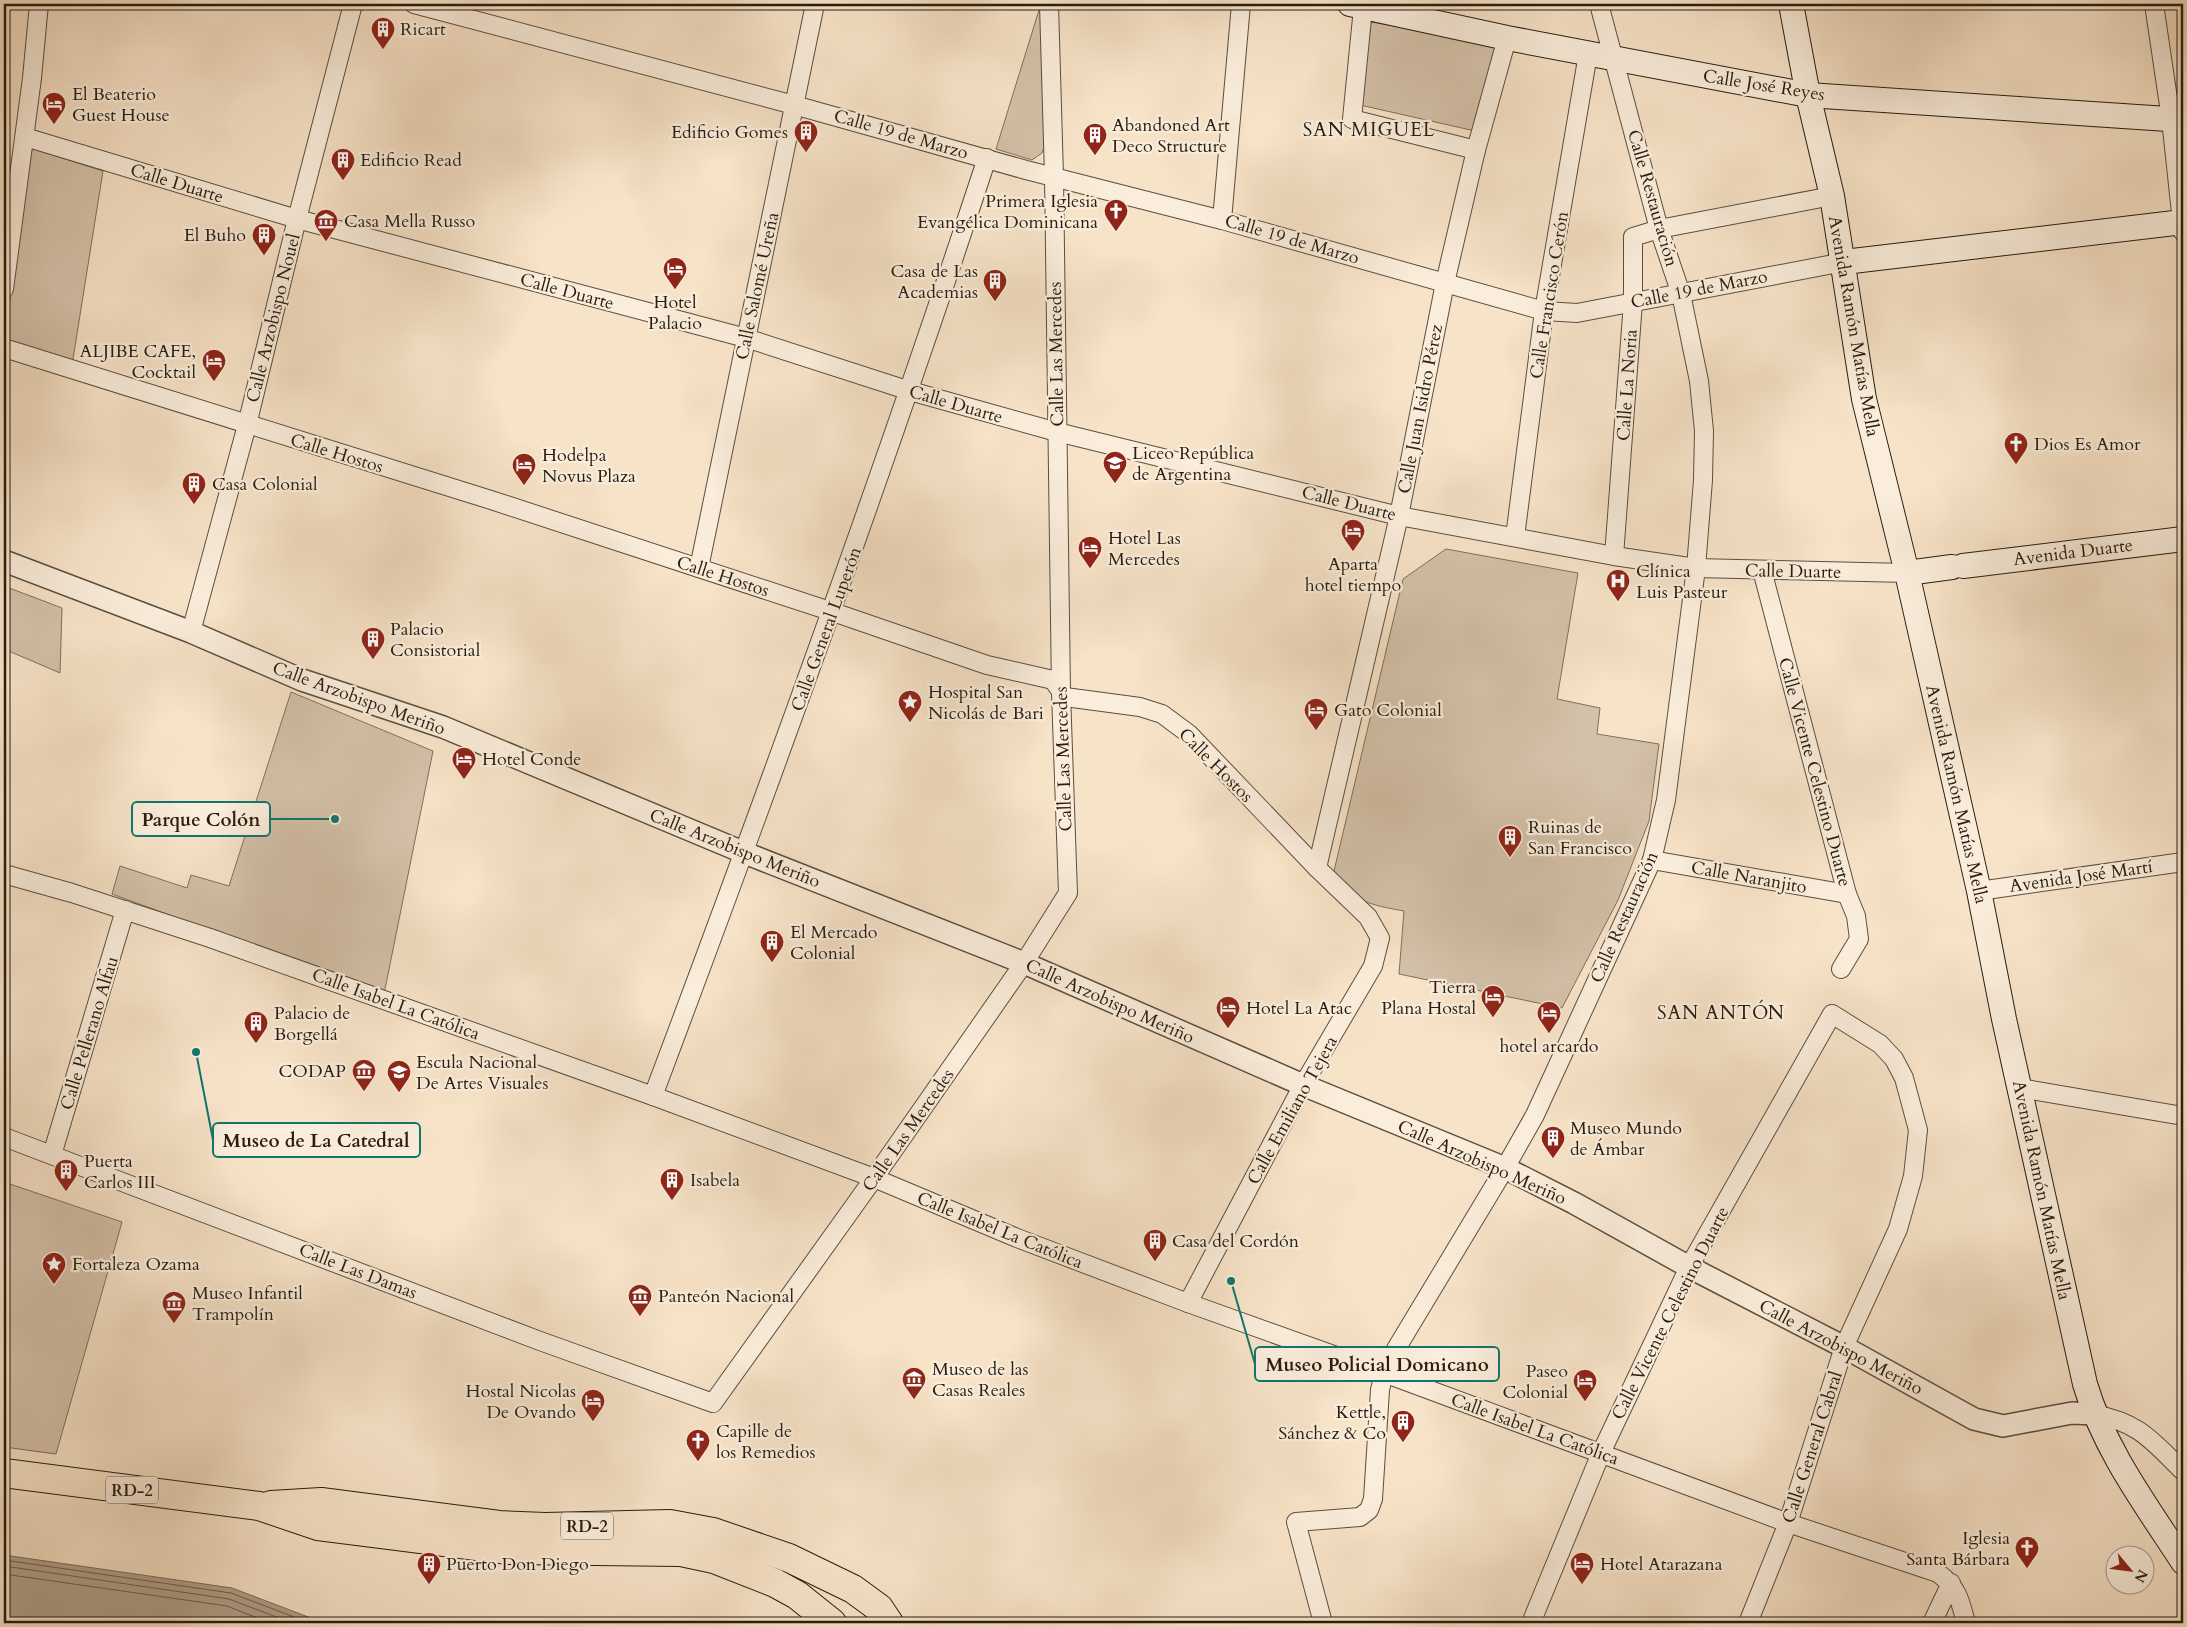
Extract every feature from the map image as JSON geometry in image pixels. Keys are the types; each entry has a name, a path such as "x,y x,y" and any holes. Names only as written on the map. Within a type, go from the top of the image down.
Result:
{"main road":[{"name":"Avenida Ramón Matías Mella","path":"1791,4 1808,95 1832,196 1844,262 1864,400 1907,573 1979,891 2085,1384 2094,1414 2124,1472 2183,1562"},
{"name":"Calle José Reyes","path":"1356,6 1588,54 1808,95 2177,119"},
{"name":"Calle 19 de Marzo","path":"1844,262 2183,226"},
{"name":"Avenida Duarte","path":"1907,573 2183,539"},
{"name":"RD-2","path":"4,1473 260,1506 321,1502 500,1525 545,1527 670,1524 713,1532 762,1547 789,1558 853,1589 879,1608 889,1623"},
{"name":"RD-2","path":"260,1506 318,1526 508,1550 649,1550 681,1552 714,1559 775,1583 797,1595 832,1623"}],"street":[{"path":"4,289 25,137 39,4"},
{"name":"Calle Arzobispo Nouel","path":"191,632 247,425 297,219 353,4"},
{"name":"Calle 19 de Marzo","path":"414,4 1222,220 1544,311 1577,313 1844,262"},
{"name":"Calle Salomé Ureña","path":"699,568 815,4"},
{"name":"Calle Las Mercedes","path":"712,1403 874,1178 1024,963 1068,893 1061,693 1054,176 1049,4"},
{"path":"1222,220 1241,4"},
{"path":"1599,4 1615,59"},
{"path":"2154,4 2177,119 2183,226"},
{"path":"1356,6 1352,118 1476,150"},
{"name":"Calle Juan Isidro Pérez","path":"1317,868 1399,516 1445,283 1476,150 1507,38"},
{"name":"Calle Francisco Cerón","path":"1516,537 1544,311 1588,54"},
{"name":"Calle Restauración","path":"1323,1623 1296,1522 1360,1517 1369,1510 1373,1499 1380,1390 1384,1373 1396,1349 1535,1115 1652,860 1666,800 1696,568 1703,480 1704,431 1700,382 1681,294 1659,229 1615,59"},
{"name":"Calle Duarte","path":"25,137 297,219 746,338 910,391 1057,432 1399,516 1614,556 1696,568 1907,573"},
{"name":"Calle General Luperón","path":"654,1096 833,612 910,391 987,158"},
{"name":"Calle La Noria","path":"1614,556 1633,302 1633,236 1659,229 1832,196"},
{"name":"Calle Hostos","path":"4,348 491,500 833,612 987,665 1052,680 1066,697 1140,706 1162,714 1189,734 1317,868 1368,917"},
{"name":"Calle Arzobispo Meriño","path":"4,561 191,632 302,680 443,727 745,853 1024,963 1303,1085 1505,1168 1574,1203 1689,1267 1844,1347 1974,1419 2003,1426 2072,1413 2118,1418 2141,1430 2183,1471"},
{"name":"Calle Vicente Celestino Duarte","path":"1762,570 1847,894 1856,916 1859,939 1842,970"},
{"name":"Calle Naranjito","path":"1652,860 1847,894"},
{"name":"Avenida José Martí","path":"1979,891 2183,862"},
{"name":"Calle Isabel La Católica","path":"4,874 125,910 222,942 654,1096 874,1178 1017,1238 1188,1303 1384,1373 1788,1523 1938,1573 1951,1583"},
{"name":"Calle Pellerano Alfau","path":"52,1155 125,910"},
{"name":"Calle Emiliano Tejera","path":"1188,1303 1303,1085 1373,966 1380,938 1368,917"},
{"name":"Calle Vicente Celestino Duarte","path":"1531,1623 1601,1454 1689,1267 1832,1014"},
{"name":"Calle General Cabral","path":"1748,1623 1788,1523 1844,1347 1898,1229 1913,1176 1918,1130 1904,1078 1894,1059 1880,1044 1832,1014"},
{"path":"2020,1088 2183,1116"},
{"name":"Calle Las Damas","path":"4,1137 540,1341 712,1403"},
{"path":"1932,1623 1951,1583"},
{"path":"1951,1583 1959,1596 1966,1623"}],"shaded area":[{"path":"1039,10 1045,10 1045,144 1042,153 1032,160 996,149"},
{"path":"1371,22 1498,44 1475,131 1360,105"},
{"path":"31,148 103,171 72,365 4,341"},
{"path":"1446,549 1578,573 1557,699 1600,708 1597,734 1659,744 1649,821 1618,900 1562,1008 1399,974 1404,911 1381,907 1356,896 1334,871 1403,579"},
{"path":"4,586 62,608 60,673 4,649"},
{"path":"291,692 433,751 384,994 112,894 120,866 187,888 191,875 229,886"},
{"name":"Fortaleza Ozama","path":"4,1182 122,1222 56,1454 4,1447"}],"water":[{"path":"4,1555 232,1588 324,1623 4,1623"}],"place":[{"name":"Ricart","path":"383,50"},
{"name":"El Beaterio Guest House","path":"54,125"},
{"name":"Edificio Gomes","path":"806,153"},
{"name":"Abandoned Art Deco Structure","path":"1095,156"},
{"name":"Edificio Read","path":"343,181"},
{"name":"Primera Iglesia Evangélica Dominicana","path":"1116,232"},
{"name":"Casa Mella Russo","path":"326,242"},
{"name":"El Buho","path":"264,256"},
{"name":"Hotel Palacio","path":"675,290"},
{"name":"Casa de Las Academias","path":"995,302"},
{"name":"ALJIBE CAFE, Cocktail","path":"214,382"},
{"name":"Dios Es Amor","path":"2016,465"},
{"name":"Liceo República de Argentina","path":"1115,484"},
{"name":"Hodelpa Novus Plaza","path":"524,486"},
{"name":"Casa Colonial","path":"194,505"},
{"name":"Aparta hotel tiempo","path":"1353,552"},
{"name":"Hotel Las Mercedes","path":"1090,569"},
{"name":"Clínica Luis Pasteur","path":"1618,602"},
{"name":"Palacio Consistorial","path":"373,660"},
{"name":"Hospital San Nicolás de Bari","path":"910,723"},
{"name":"Gato Colonial","path":"1316,731"},
{"name":"Hotel Conde","path":"464,780"},
{"name":"Parque Colón","path":"335,819"},
{"name":"Ruinas de San Francisco","path":"1510,858"},
{"name":"El Mercado Colonial","path":"772,963"},
{"name":"Tierra Plana Hostal","path":"1493,1018"},
{"name":"Hotel La Atac","path":"1228,1029"},
{"name":"hotel arcardo","path":"1549,1034"},
{"name":"Palacio de Borgellá","path":"256,1044"},
{"name":"Museo de La Catedral","path":"196,1052"},
{"name":"CODAP","path":"364,1092"},
{"name":"Escula Nacional De Artes Visuales","path":"399,1093"},
{"name":"Museo Mundo de Ámbar","path":"1553,1159"},
{"name":"Puerta Carlos III","path":"66,1192"},
{"name":"Isabela","path":"672,1201"},
{"name":"Casa del Cordón","path":"1155,1262"},
{"name":"Museo Policial Domicano","path":"1231,1281"},
{"name":"Fortaleza Ozama","path":"54,1285"},
{"name":"Panteón Nacional","path":"640,1317"},
{"name":"Museo Infantil Trampolín","path":"174,1324"},
{"name":"Museo de las Casas Reales","path":"914,1400"},
{"name":"Paseo Colonial","path":"1585,1402"},
{"name":"Hostal Nicolas De Ovando","path":"593,1422"},
{"name":"Kettle, Sánchez & Co","path":"1403,1443"},
{"name":"Capille de los Remedios","path":"698,1462"},
{"name":"Iglesia Santa Bárbara","path":"2027,1569"},
{"name":"Puerto Don Diego","path":"429,1585"},
{"name":"Hotel Atarazana","path":"1582,1585"}],"district":[{"name":"SAN MIGUEL","path":"1369,129"},
{"name":"SAN ANTÓN","path":"1721,1012"}]}
